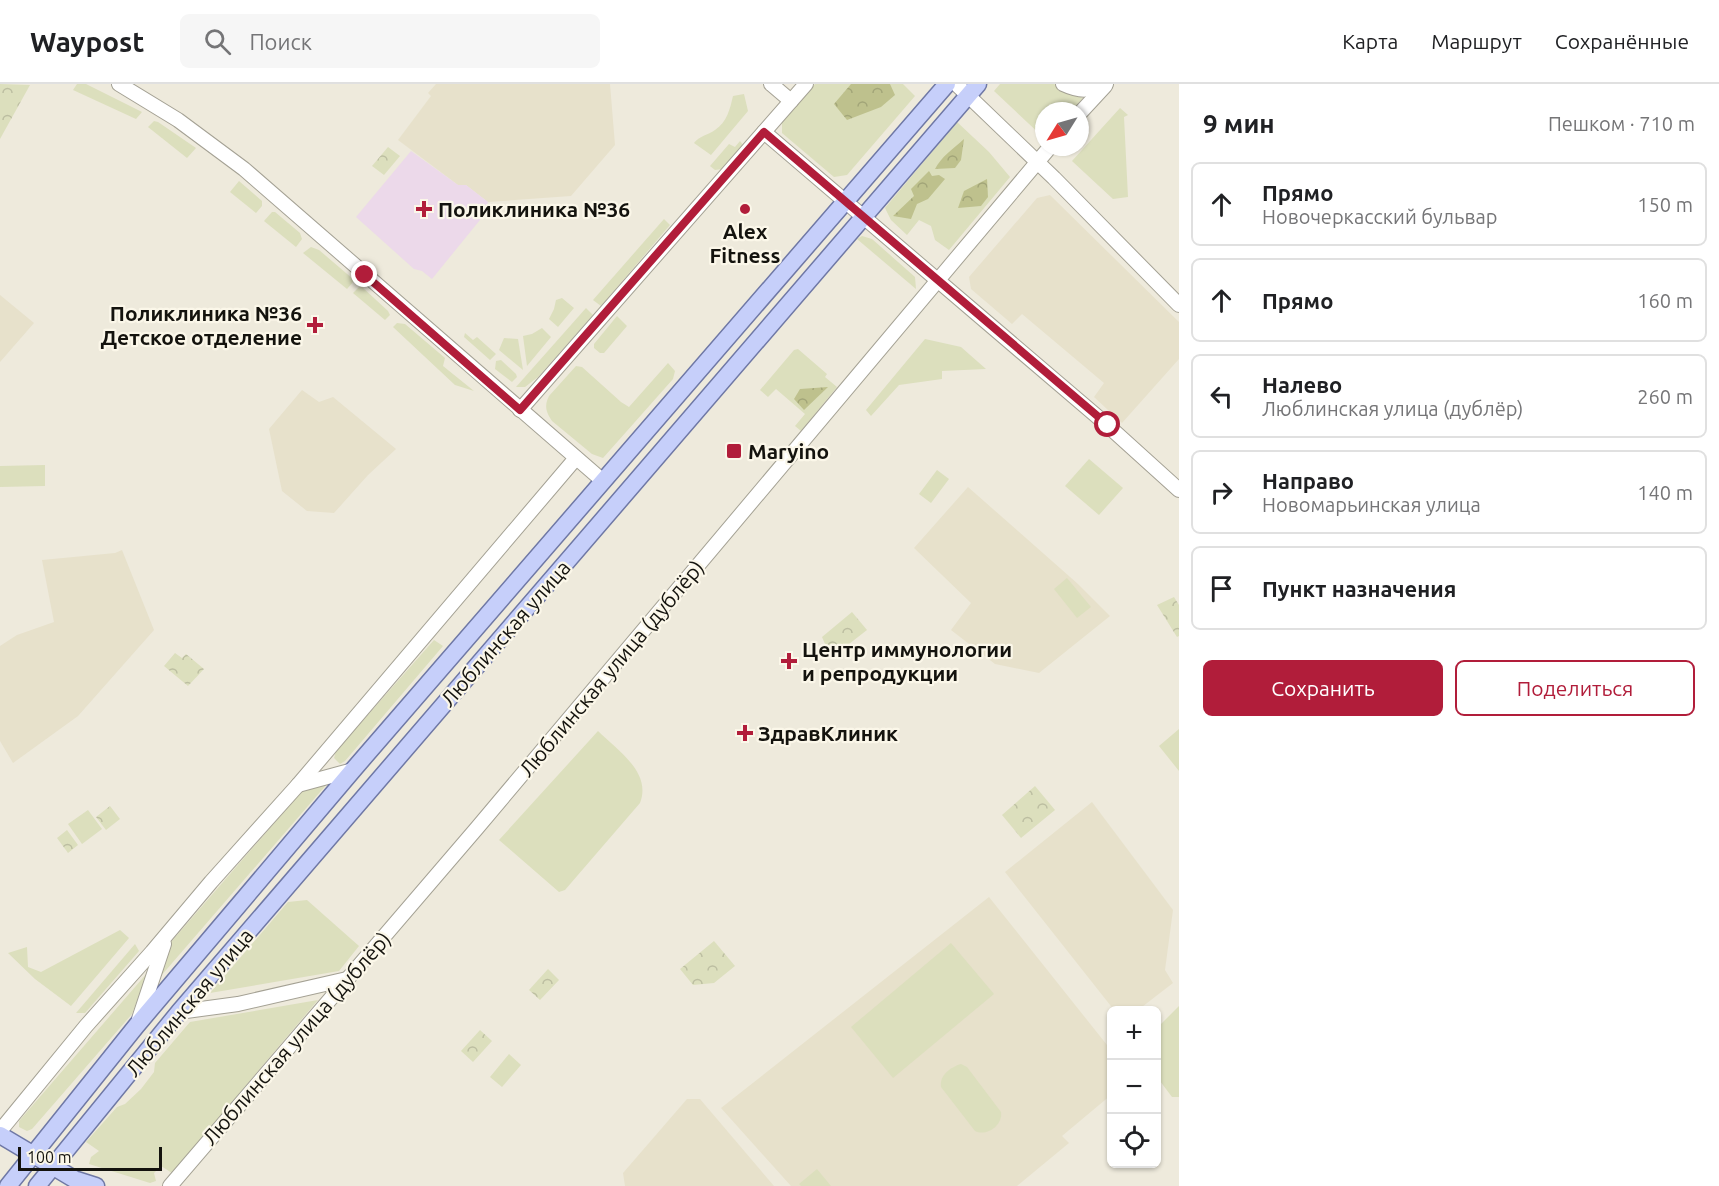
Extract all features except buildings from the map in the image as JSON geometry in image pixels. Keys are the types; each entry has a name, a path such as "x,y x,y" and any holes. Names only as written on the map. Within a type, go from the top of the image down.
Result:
{"main road":[{"name":"Люблинская улица","path":"8,1186 137,1025 353,770 947,84"},
{"name":"Люблинская улица","path":"38,1186 179,1012 865,217 968,88"},
{"path":"0,1133 74,1179 96,1186"}],"street":[{"path":"119,84 178,120 244,169 603,481"},
{"path":"771,84 791,101"},
{"path":"520,410 806,84"},
{"path":"1063,84 1081,91 1106,84"},
{"path":"1089,103 1106,84"},
{"path":"968,88 1179,305"},
{"path":"764,132 1108,425 1179,490"},
{"name":"Люблинская улица (дублёр)","path":"170,1186 477,828 1042,156"},
{"path":"0,1133 86,1026 298,785 576,458"},
{"path":"298,785 353,770"},
{"path":"137,1025 168,933"},
{"path":"179,1012 238,1004 346,979"}],"shaded area":[{"path":"436,84 610,84 615,145 571,196 488,202 466,185 458,185 398,140 431,96 428,93"},
{"name":"Поликлиника №36","path":"411,151 458,185 466,185 488,202 484,215 432,279 422,271 414,269 356,217"},
{"path":"1050,195 1179,322 1179,359 1122,423 1094,397 1104,383 1022,314 1012,324 971,289 969,277 1037,198"},
{"path":"0,295 34,323 0,362"},
{"path":"302,390 319,402 333,397 396,449 368,475 334,513 307,511 282,491 269,429"},
{"path":"968,487 1078,584 1110,616 1039,673 995,664 951,630 971,603 914,548"},
{"path":"122,550 154,630 78,716 13,763 0,741 0,646 17,635 54,622 42,560 115,553"},
{"path":"1092,802 1173,910 1165,970 1173,983 1143,1006 1111,1006 1005,872"},
{"path":"989,897 1107,1045 1107,1098 1062,1136 1069,1143 1017,1186 791,1186 721,1108"},
{"path":"687,1099 700,1099 774,1186 625,1186 623,1173"}],"green space":[{"path":"0,84 30,85 0,139"},
{"path":"77,84 86,84 142,112 136,119 73,90"},
{"path":"815,84 903,84 915,96 847,175 834,177 782,133 782,121"},
{"path":"851,84 890,84 895,95 881,107 847,120 834,104"},
{"path":"1000,84 1054,84 1083,98 1079,102 1035,102 1035,130 994,91"},
{"path":"744,94 748,111 711,155 694,143 722,123 733,96"},
{"path":"1120,108 1128,115 1124,117 1128,197 1113,199 1072,161 1077,156 1089,156 1089,142"},
{"path":"154,121 196,148 187,158 148,127"},
{"path":"957,122 989,152 1010,177 949,250 935,240 931,226 919,220 907,235 891,220 885,208"},
{"path":"964,139 961,160 955,168 935,169 944,157"},
{"path":"740,141 743,145 722,169 715,170 710,166 729,144 735,147"},
{"path":"388,147 400,156 384,175 372,166"},
{"path":"929,171 932,176 939,175 945,179 928,199 917,204 911,219 893,216 914,196 911,189"},
{"path":"987,179 988,197 981,206 958,208 964,191"},
{"path":"239,181 262,201 262,206 256,213 230,192"},
{"path":"272,212 275,212 300,233 302,239 296,247 264,221"},
{"path":"664,219 670,225 601,306 593,300"},
{"path":"862,236 872,239 915,277 916,289 857,239"},
{"path":"311,247 319,250 353,279 347,289 303,253"},
{"path":"362,287 388,311 390,315 385,320 353,293"},
{"path":"562,298 574,308 558,327 549,319 556,300"},
{"path":"586,308 593,315 538,377 525,387 516,387"},
{"path":"617,316 627,326 604,353 600,353 594,348 594,344"},
{"path":"397,323 405,324 445,358 443,366 474,391 455,385 393,327"},
{"path":"542,328 551,337 527,366 523,336"},
{"path":"465,333 473,340 477,337 496,354 490,360 464,337"},
{"path":"504,338 518,339 523,370 499,350"},
{"path":"925,339 961,347 986,369 942,371 942,379 899,385 871,416 866,410"},
{"path":"798,349 827,374 825,377 837,387 801,431 795,426 805,414 776,389 768,397 760,390 794,350"},
{"path":"501,360 516,374 517,377 512,382 495,369 496,361"},
{"path":"668,363 675,371 673,379 603,458 592,454 552,421 548,415 546,406 549,396 576,366 582,367 629,407"},
{"path":"828,387 804,410 794,399 800,389"},
{"path":"1089,459 1123,488 1099,515 1065,486"},
{"path":"45,465 45,486 0,487 0,466"},
{"path":"937,470 949,479 931,503 919,494"},
{"path":"1067,578 1091,607 1077,618 1054,589"},
{"path":"1174,597 1179,605 1179,636 1177,637 1157,605"},
{"path":"852,612 867,630 831,658 822,637"},
{"path":"434,640 443,646 340,764 334,758 336,751"},
{"path":"175,653 182,658 186,654 204,669 188,686 164,666"},
{"path":"1179,729 1179,771 1159,746"},
{"path":"598,731 631,762 637,772 641,781 640,803 565,890 559,892 499,840"},
{"path":"323,782 327,784 154,984 171,942 303,790"},
{"path":"1035,786 1055,810 1021,838 1002,815"},
{"path":"110,806 120,819 106,830 96,817"},
{"path":"88,810 102,829 82,844 68,824"},
{"path":"67,830 78,845 68,853 57,838"},
{"path":"307,900 359,946 339,971 210,993 288,902"},
{"path":"120,930 129,938 71,1006 35,979 8,953 27,947 28,967 41,972"},
{"path":"714,941 735,966 714,983 693,985 680,969"},
{"path":"951,943 994,994 893,1078 851,1027"},
{"path":"135,944 139,951 85,1013 76,1013"},
{"path":"548,969 559,980 540,1000 529,990"},
{"path":"148,972 132,1014 32,1129 27,1131 19,1127 19,1121"},
{"path":"318,1000 172,1173 161,1166 154,1173 156,1181 150,1183 89,1164 91,1157 99,1151 86,1142 117,1107 125,1104 141,1089 154,1072 155,1063 190,1022"},
{"path":"1179,1006 1179,1097 1172,1097 1161,1082 1161,1024"},
{"path":"480,1030 492,1041 473,1062 461,1051"},
{"path":"509,1054 521,1065 502,1087 490,1077"},
{"path":"961,1064 967,1067 1001,1112 997,1125 989,1131 975,1131 941,1087 942,1079 947,1072"},
{"path":"817,1169 831,1186 801,1186 799,1184"}],"place":[{"name":"Поликлиника №36","path":"424,209"},
{"name":"Alex Fitness","path":"745,209"},
{"name":"Поликлиника №36 Детское отделение","path":"315,325"},
{"name":"Maryino","path":"734,451"},
{"name":"Центр иммунологии и репродукции","path":"789,661"},
{"name":"ЗдравКлиник","path":"745,733"}],"route":[{"path":"365,275 520,410 764,132 1108,425"}]}
